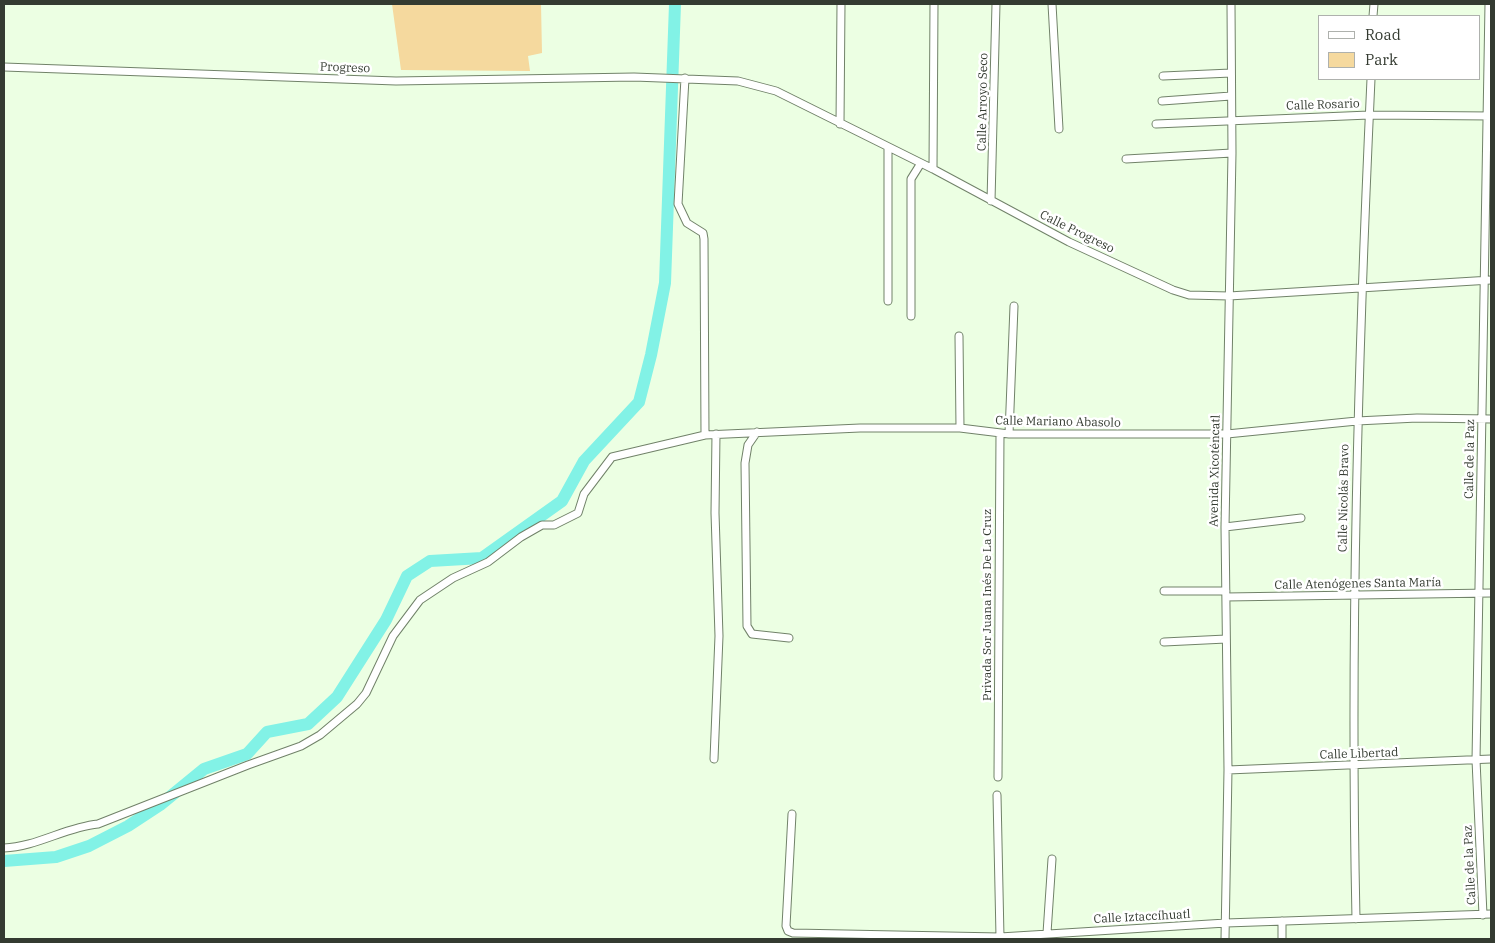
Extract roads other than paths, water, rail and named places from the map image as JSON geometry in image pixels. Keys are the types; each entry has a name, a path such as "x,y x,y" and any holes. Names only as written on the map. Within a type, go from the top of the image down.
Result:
{"street":[{"path":"840,124 841,4"},
{"path":"933,169 934,4"},
{"name":"Calle Arroyo Seco","path":"991,201 996,4"},
{"path":"1052,4 1059,129"},
{"name":"Avenida Xicoténcatl","path":"1225,939 1228,770 1225,526 1232,153 1231,4"},
{"name":"Calle de la Paz","path":"1487,914 1476,760 1482,419 1489,280 1489,4"},
{"name":"Progreso","path":"7,67 396,81 634,76 682,78"},
{"path":"1164,76 1231,73"},
{"path":"682,78 678,199 681,213 687,222 703,234 704,239 705,435"},
{"name":"Calle Progreso","path":"682,78 738,81 763,86 776,91 933,169 1070,242 1173,290 1189,295 1229,296 1489,280"},
{"name":"Calle Nicolás Bravo","path":"1356,919 1352,765 1357,421 1371,80"},
{"path":"1162,101 1231,96"},
{"name":"Calle Rosario","path":"1156,124 1231,119 1369,115 1489,116"},
{"path":"888,148 888,301"},
{"path":"1126,159 1232,153"},
{"path":"911,316 911,179 920,163"},
{"path":"1009,434 1014,306"},
{"path":"959,336 960,428"},
{"name":"Calle Mariano Abasolo","path":"4,848 28,843 81,826 98,824 301,746 320,735 357,704 366,692 393,636 420,600 453,578 488,562 521,537 542,526 554,525 571,518 580,509 584,494 612,457 705,435 757,432 860,428 960,428 1009,434 1227,434 1357,421 1491,419"},
{"path":"757,432 748,445 745,463 747,626 752,634 788,638"},
{"name":"Privada Sor Juana Inés De La Cruz","path":"998,777 1000,433"},
{"path":"714,758 719,636 715,513 716,434"},
{"path":"1225,526 1301,518"},
{"name":"Calle Atenógenes Santa María","path":"1164,592 1354,595 1491,593"},
{"path":"1164,642 1226,639"},
{"name":"Calle Libertad","path":"1228,770 1491,759"},
{"path":"997,794 1000,937"},
{"name":"Calle Iztaccíhuatl","path":"792,814 786,926 788,931 793,933 1000,937 1226,923 1487,914"},
{"path":"1047,934 1052,859"},
{"path":"1282,922 1282,939"}],"waterway":[{"path":"4,861 56,857 89,846 128,826 160,805 204,769 247,754 267,732 308,724 337,697 386,620 407,576 430,561 482,558 562,501 584,461 639,402 651,355 665,283 675,4"}]}
